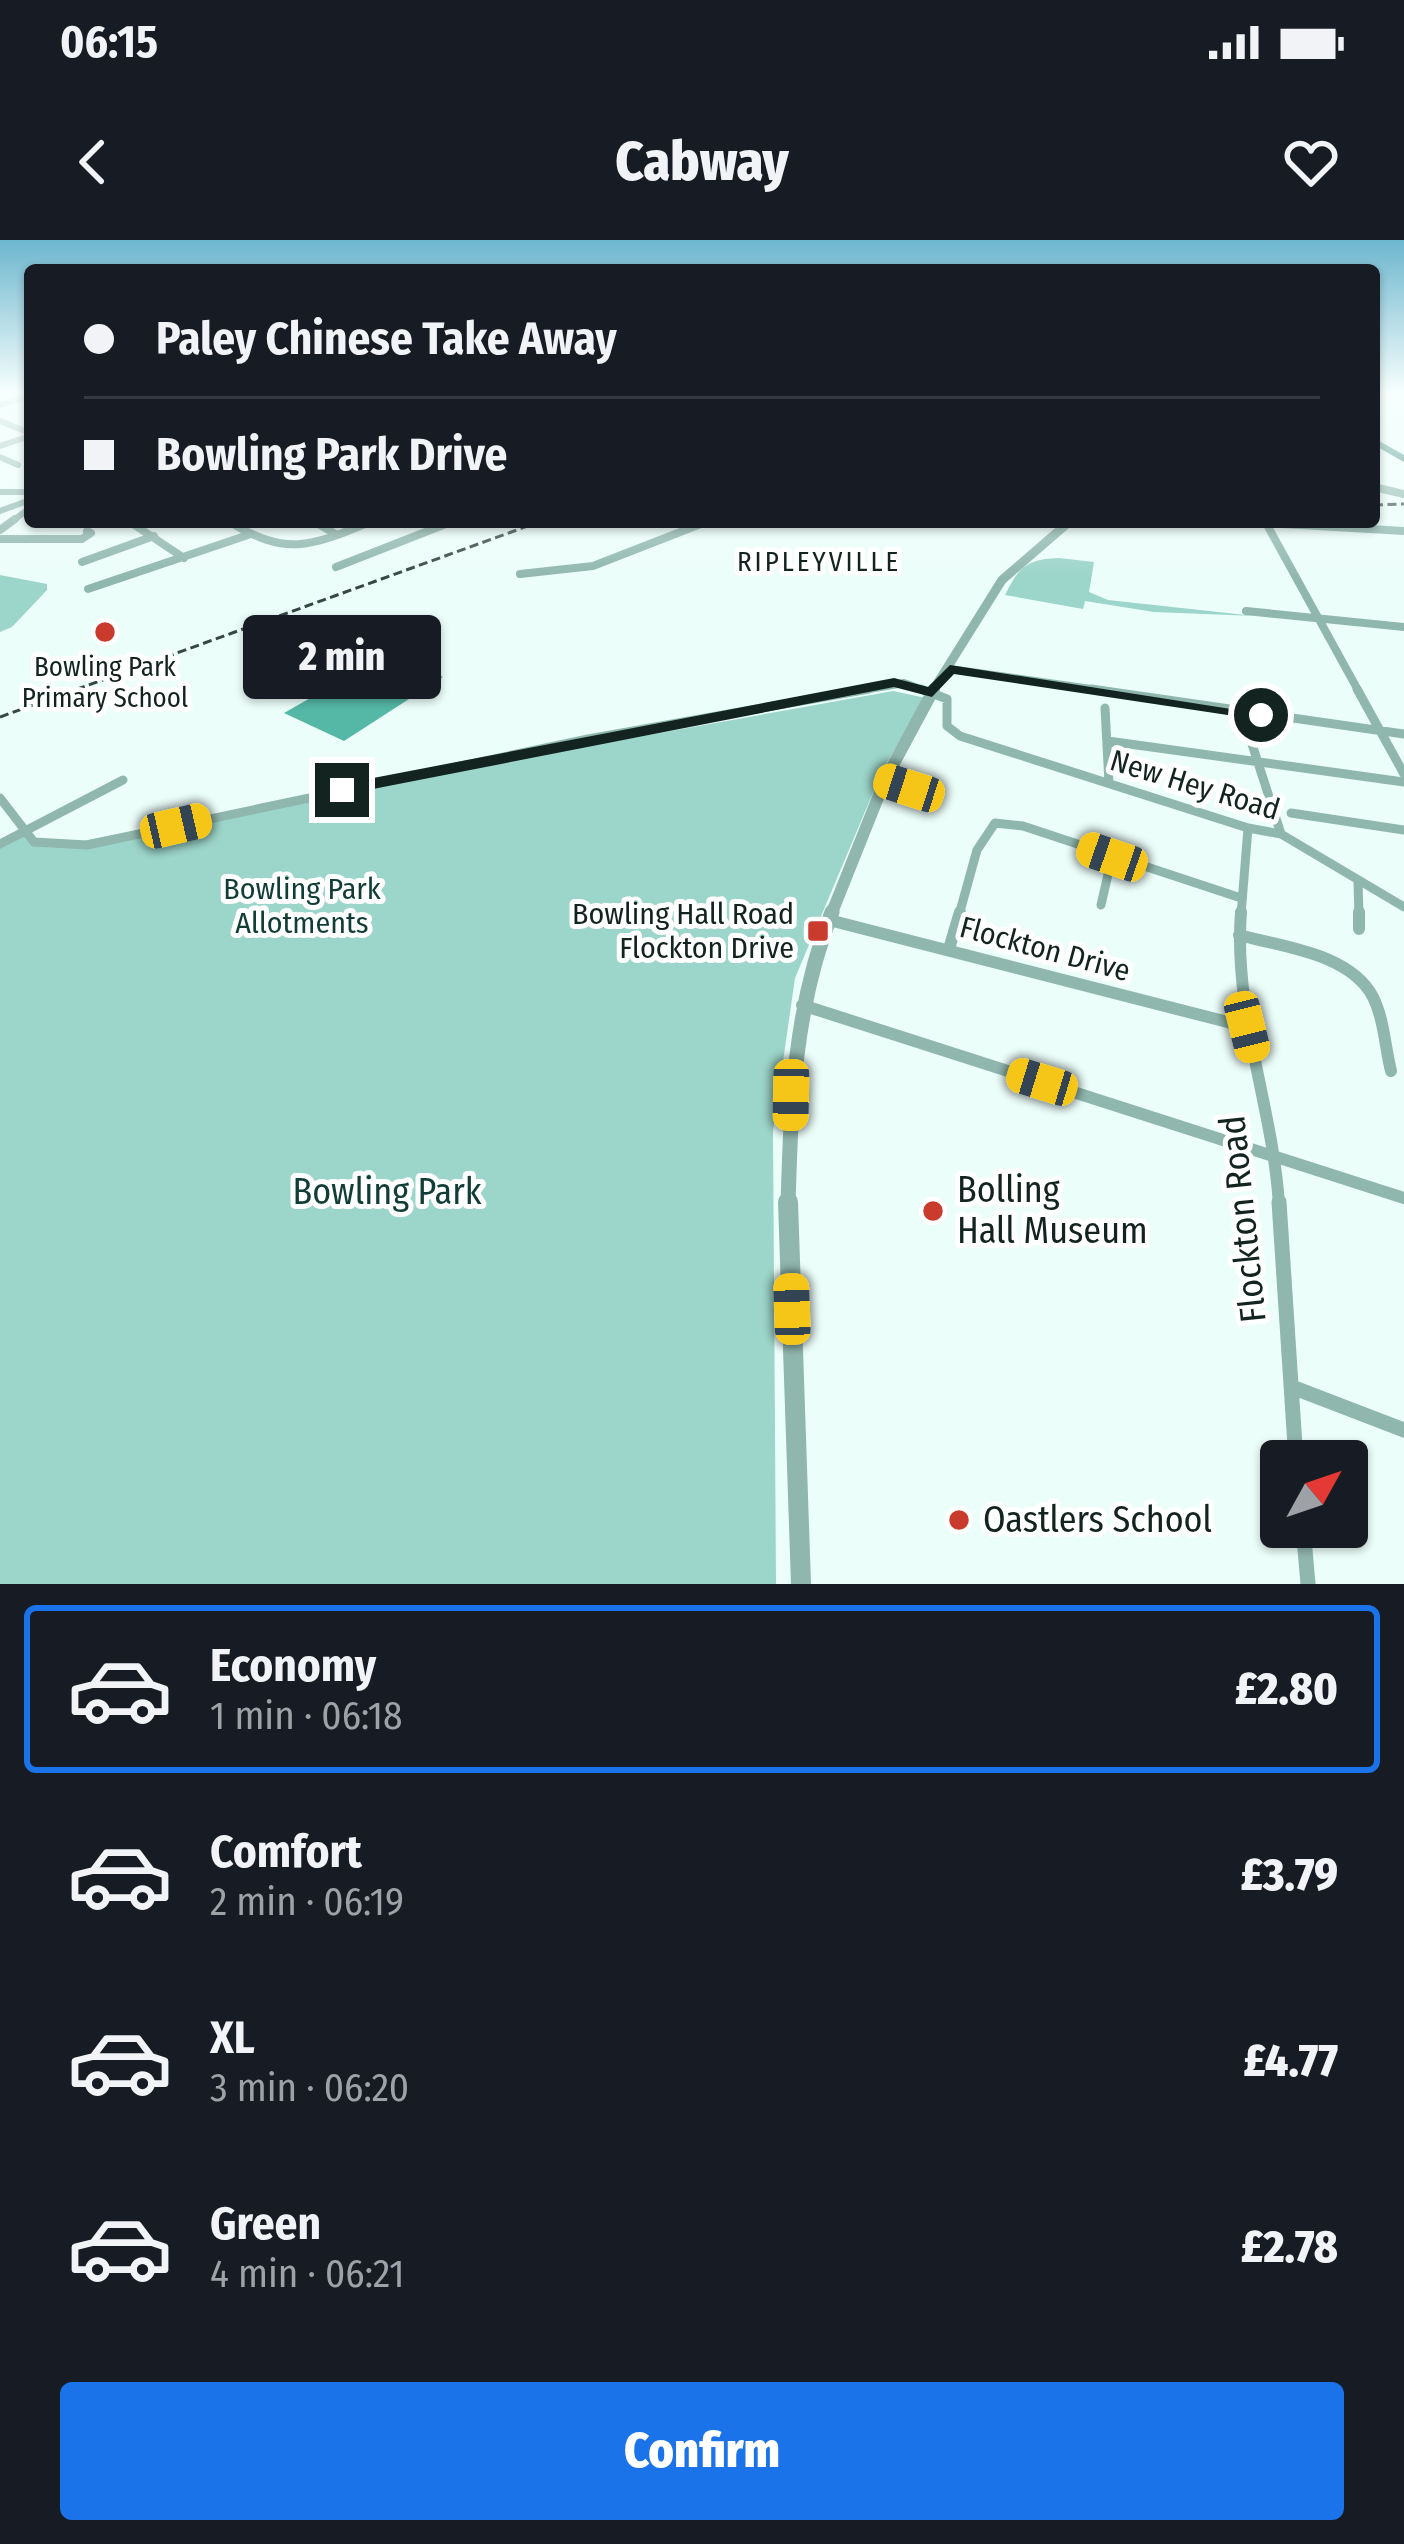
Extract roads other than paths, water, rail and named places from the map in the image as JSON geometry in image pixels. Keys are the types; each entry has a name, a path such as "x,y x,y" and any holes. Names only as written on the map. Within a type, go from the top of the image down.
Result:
{"street":[{"path":"0,457 18,465 0,471"},
{"path":"0,532 24,506"},
{"path":"140,528 184,558"},
{"path":"238,528 289,550 355,528"},
{"path":"325,528 337,535"},
{"path":"336,567 434,528"},
{"path":"520,574 552,576 608,566 693,528"},
{"path":"801,1584 788,1217 791,1095 802,1005 829,920 885,780 932,693 1002,580 1063,528"},
{"path":"1266,528 1322,618 1404,778"},
{"path":"1341,528 1404,532"},
{"path":"0,532 82,538"},
{"path":"88,589 248,535"},
{"path":"82,562 154,536"},
{"path":"1246,610 1404,627"},
{"path":"950,670 1404,734"},
{"path":"0,798 24,831 44,844 87,845 568,743 894,683 932,693"},
{"name":"New Hey Road","path":"932,693 947,700 947,726 960,736 1248,828 1281,833 1358,882 1402,903"},
{"path":"1105,708 1109,783"},
{"path":"1242,713 1281,833"},
{"path":"1108,741 1404,778"},
{"path":"0,844 123,780"},
{"path":"885,780 932,796"},
{"path":"1291,813 1404,830"},
{"path":"949,949 977,850 994,823 1023,826 1240,898"},
{"name":"Flockton Road","path":"1248,828 1239,935 1247,1027 1276,1155 1295,1440"},
{"path":"1101,905 1112,857"},
{"path":"1358,882 1359,929"},
{"name":"Flockton Drive","path":"829,920 1247,1027"},
{"path":"1239,935 1330,964 1365,985 1373,998 1392,1072"},
{"path":"802,1005 1404,1198"},
{"path":"1292,1388 1404,1430"},
{"path":"1305,1548 1308,1584"}],"railway":[{"path":"1380,505 1404,504"},
{"path":"0,717 522,528"}],"place":[{"name":"Bowling Park Primary School","path":"105,632"},
{"name":"Bowling Hall Road Flockton Drive","path":"818,931"},
{"name":"Bolling Hall Museum","path":"933,1211"},
{"name":"Oastlers School","path":"959,1520"}],"district":[{"name":"RIPLEYVILLE","path":"819,562"}],"park label":[{"name":"Bowling Park Allotments","path":"302,906"},
{"name":"Bowling Park","path":"387,1192"}]}
